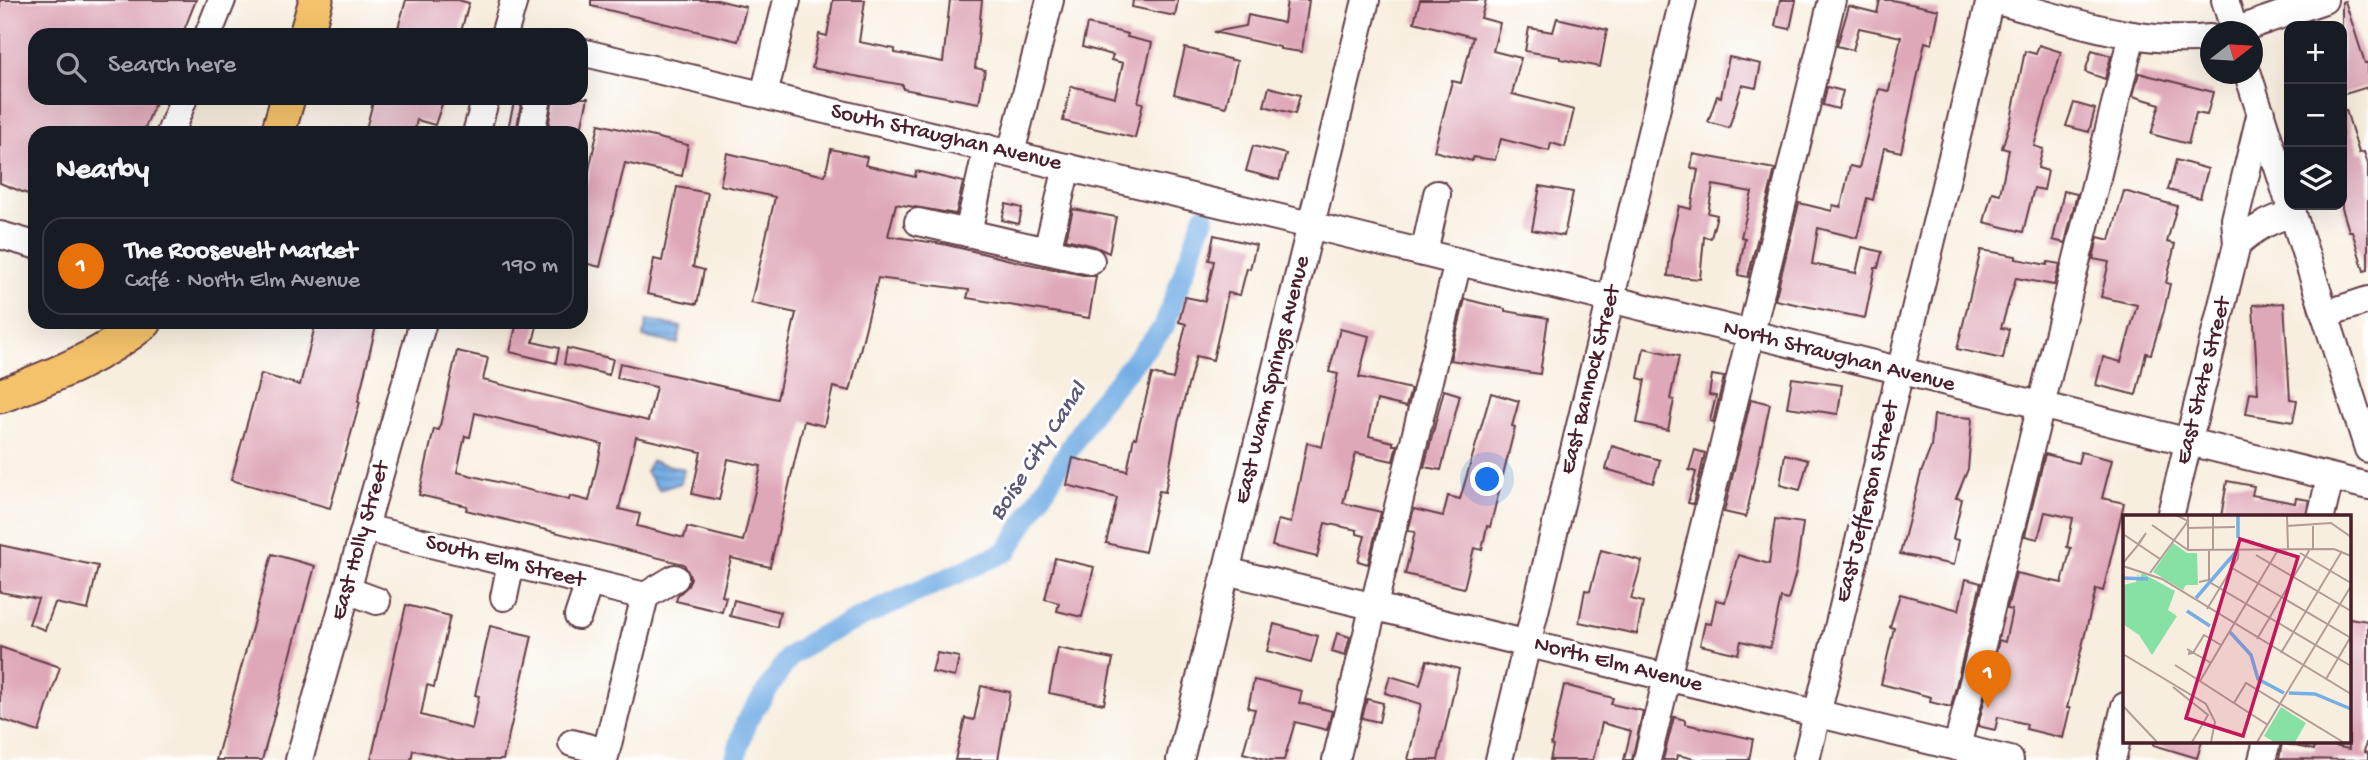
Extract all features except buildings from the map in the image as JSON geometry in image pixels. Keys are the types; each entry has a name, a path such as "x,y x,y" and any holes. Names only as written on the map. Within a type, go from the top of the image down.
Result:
{"main road":[{"path":"308,28 316,0"},
{"path":"280,126 286,105"},
{"path":"0,396 63,373 137,329"}],"street":[{"path":"211,28 222,0"},
{"path":"508,28 514,0"},
{"path":"764,95 787,0"},
{"path":"968,233 1050,0"},
{"name":"East Warm Springs Avenue","path":"1180,760 1366,0"},
{"name":"East Bannock Street","path":"1499,760 1683,0"},
{"path":"1647,760 1832,0"},
{"path":"1992,0 2132,35 2171,40 2200,36"},
{"name":"East Jefferson Street","path":"1806,760 1992,0"},
{"path":"2225,0 2227,21"},
{"path":"2263,21 2324,0"},
{"path":"1957,747 2132,35"},
{"name":"South Straughan Avenue","path":"588,54 1310,225"},
{"path":"2251,84 2284,185"},
{"path":"173,126 181,105"},
{"path":"479,126 484,105"},
{"path":"532,126 537,105"},
{"name":"East State Street","path":"2170,515 2237,244 2235,219 2260,112"},
{"path":"1047,251 1067,167"},
{"path":"1424,253 1437,194"},
{"path":"2237,244 2254,229 2285,210"},
{"path":"2292,210 2368,449"},
{"path":"918,222 1091,261"},
{"name":"North Straughan Avenue","path":"1310,225 2368,486"},
{"path":"0,235 28,243"},
{"path":"1336,760 1458,262"},
{"path":"2325,314 2368,300"},
{"name":"East Holly Street","path":"299,760 421,329"},
{"path":"2321,515 2330,478"},
{"name":"South Elm Street","path":"365,528 645,596"},
{"path":"505,597 511,564"},
{"name":"North Elm Avenue","path":"1226,571 2010,760"},
{"path":"572,743 605,756 645,596 675,578"},
{"path":"578,616 589,583"},
{"path":"347,590 377,601"},
{"path":"2112,760 2123,714"},
{"path":"2262,760 2267,742"}],"water":[{"path":"647,320 681,327 678,344 643,337"},
{"path":"651,461 684,469 681,483 659,490 646,472"}],"waterway":[{"name":"Boise City Canal","path":"735,760 746,722 790,656 818,637 1007,551 1094,409 1164,327 1204,216"}],"place":[{"name":"The Roosevelt Market","path":"1988,708"}]}
